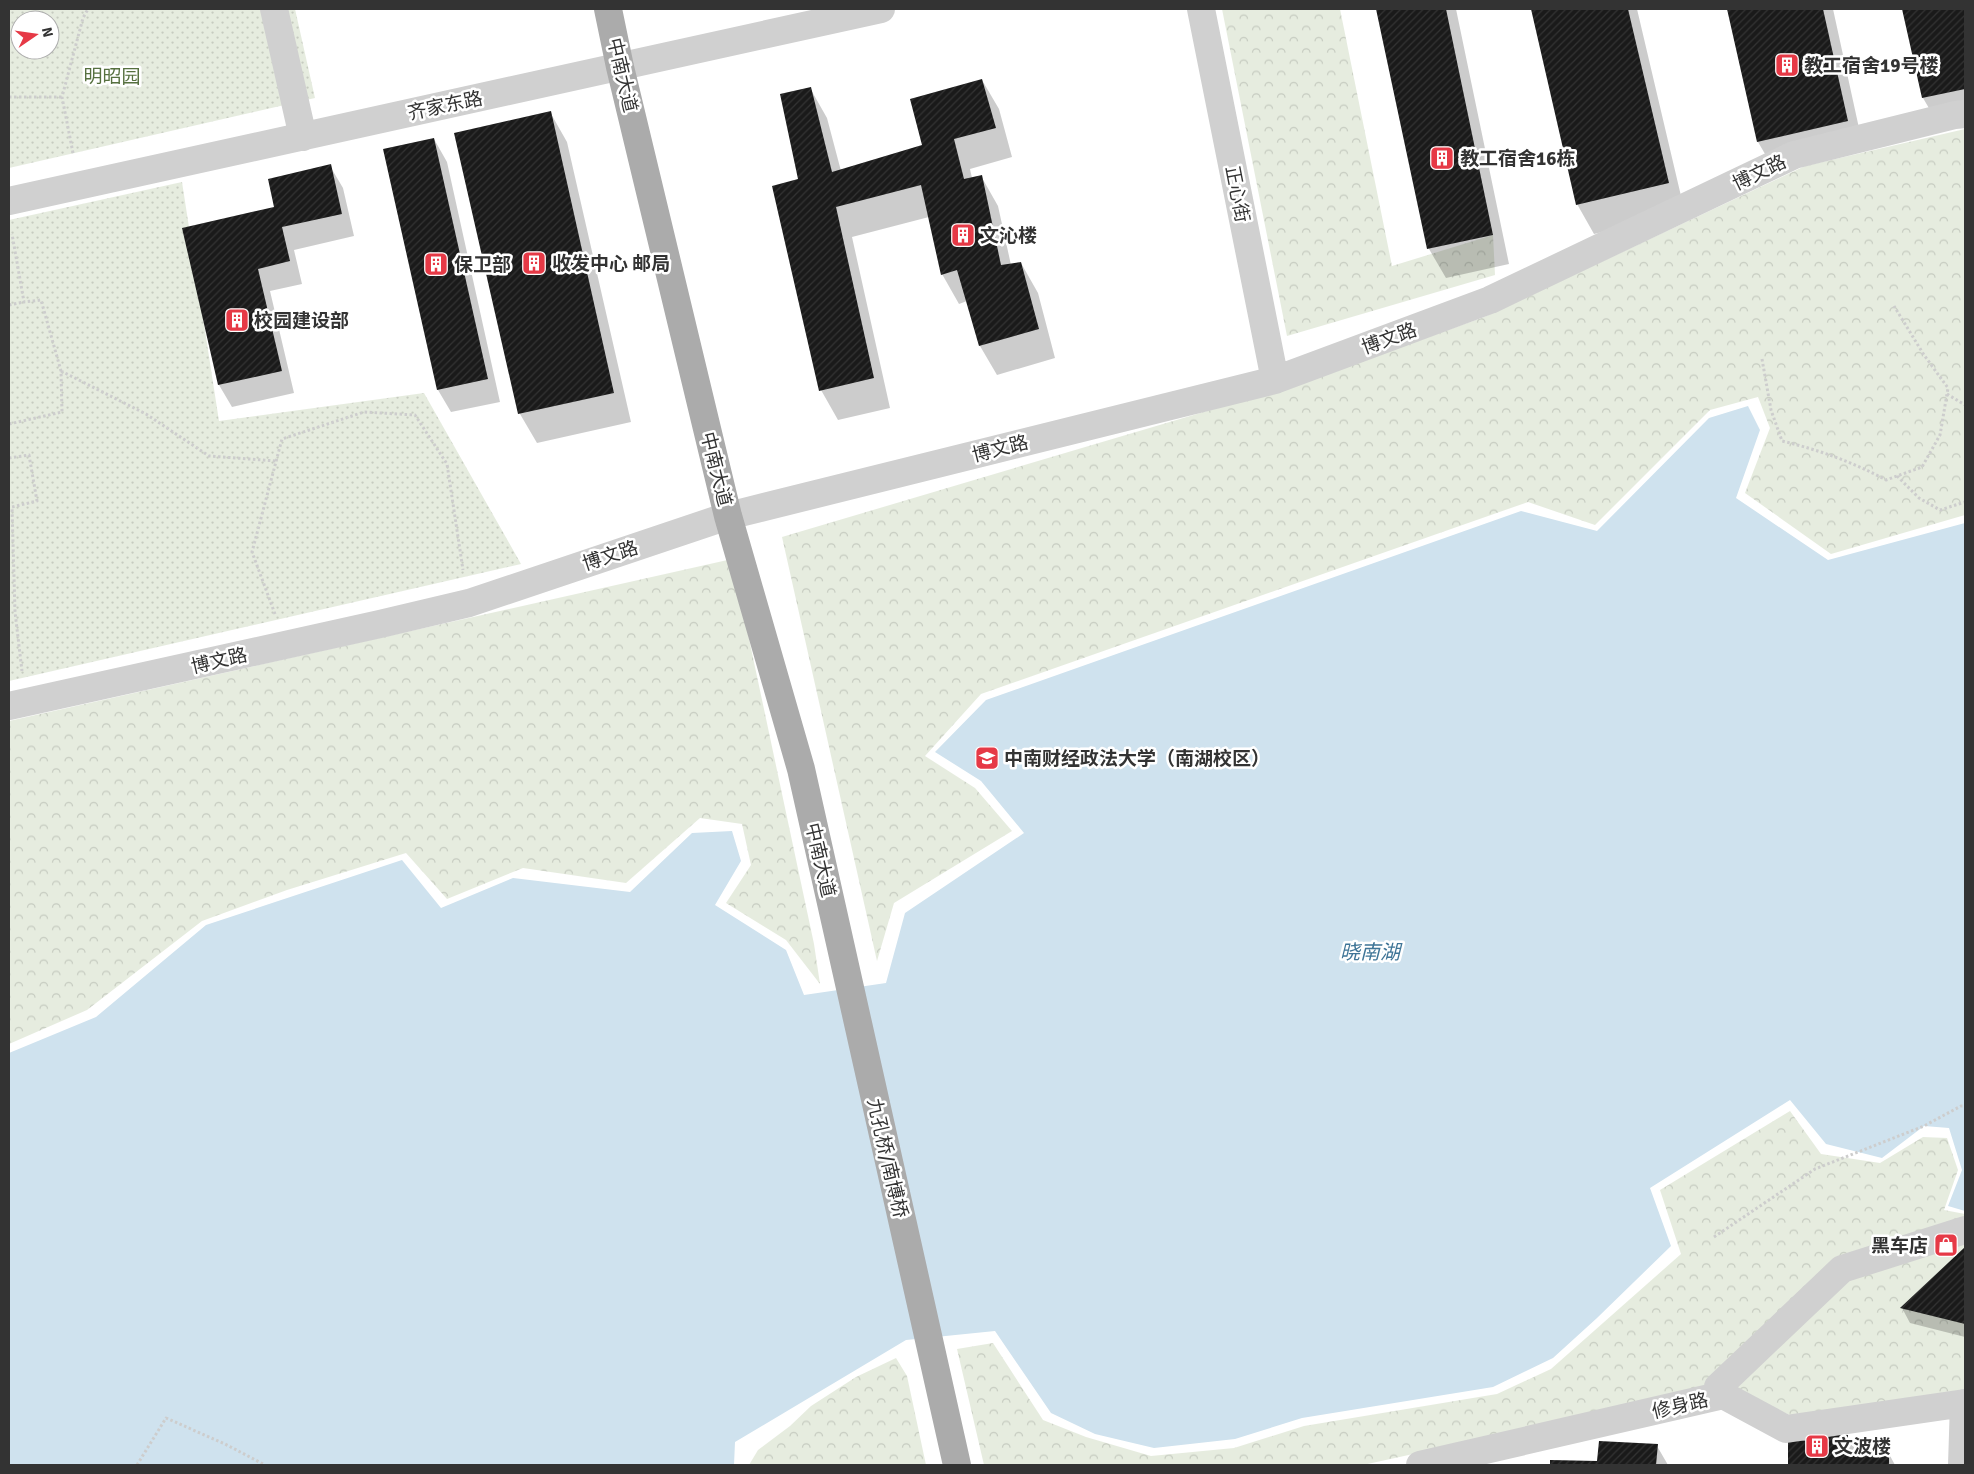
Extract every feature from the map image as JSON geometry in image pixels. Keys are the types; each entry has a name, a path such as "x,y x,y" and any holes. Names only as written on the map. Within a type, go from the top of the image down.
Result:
{"main road":[{"name":"中南大道","path":"608,9 620,67 728,516 801,769 836,927"},
{"name":"九孔桥/南博桥","path":"836,927 957,1465"}],"street":[{"path":"274,9 303,136"},
{"name":"齐家东路","path":"10,213 79,186 881,9"},
{"name":"正心街","path":"1202,9 1275,380"},
{"name":"博文路","path":"17,704 287,645 469,602 728,516 1275,380 1490,300 1794,155 1965,114"},
{"path":"1718,1387 1842,1269 1965,1230"},
{"name":"修身路","path":"1420,1465 1723,1395 1786,1429 1965,1403 1962,1465"}],"path":[{"path":"79,186 62,97 83,18 88,9"},
{"path":"9,97 62,97"},
{"path":"10,213 24,302"},
{"path":"9,306 41,300 61,371 62,412 9,424"},
{"path":"1762,359 1771,410 1782,441 1856,463 1886,480 1922,467 1940,435 1948,388 1924,355 1894,306"},
{"path":"61,371 146,414 209,456 276,461"},
{"path":"1947,394 1965,405"},
{"path":"287,645 252,552 282,439 364,412 415,415 447,464 469,602"},
{"path":"9,458 29,455 37,501 10,508 17,704"},
{"path":"1897,476 1919,498 1940,510 1965,502"},
{"path":"1714,1237 1815,1169 1924,1126 1961,1106 1965,1106"},
{"path":"138,1465 166,1418 225,1444 265,1465"}],"green space":[{"name":"明昭园","path":"9,9 295,9 315,98 9,168"},
{"path":"1222,9 1340,9 1392,266 1493,235 1495,275 1287,336"},
{"path":"1965,129 1965,515 1831,554 1745,493 1770,428 1758,397 1710,410 1595,525 1528,502 981,694 925,756 975,788 1012,831 894,903 877,961 782,537 1298,384 1484,317 1805,166"},
{"path":"182,182 219,421 424,393 521,564 9,681 9,220"},
{"path":"732,559 814,944 820,984 786,940 726,903 751,865 742,824 700,818 626,883 523,868 447,899 406,853 287,890 202,921 87,1010 9,1044 9,721"},
{"path":"1790,1111 1821,1154 1880,1163 1923,1137 1947,1138 1958,1170 1944,1210 1965,1214 1965,1390 1795,1417 1718,1387 1363,1465 984,1465 957,1349 993,1343 1043,1420 1086,1437 1151,1456 1234,1448 1304,1426 1497,1394 1551,1369 1681,1254 1660,1190"},
{"path":"896,1358 907,1376 926,1465 749,1465 758,1450 790,1426 811,1406 856,1377"}],"water":[{"name":"晓南湖","path":"1748,406 1760,430 1736,498 1828,560 1965,523 1965,1211 1948,1206 1962,1170 1949,1128 1924,1126 1882,1158 1826,1144 1790,1100 1650,1188 1671,1246 1553,1358 1493,1387 1302,1418 1235,1439 1154,1448 1095,1434 1051,1413 995,1331 906,1340 735,1442 734,1465 9,1465 9,1053 96,1017 206,925 402,860 441,908 513,878 630,892 692,833 732,831 741,861 715,905 786,950 804,995 886,983 905,913 1024,833 981,781 935,752 986,700 1521,511 1597,531 1709,418"}],"building":[{"name":"教工宿舍16栋","path":"1376,9 1446,9 1493,235 1427,249"},
{"path":"1531,9 1628,9 1669,183 1576,205"},
{"name":"教工宿舍19号楼","path":"1727,9 1823,9 1848,121 1757,142"},
{"path":"1902,9 1965,9 1965,89 1922,98"},
{"name":"文沁楼","path":"982,79 996,128 954,139 964,179 982,175 1001,265 1021,262 1039,329 979,346 957,270 941,275 921,185 836,207 874,378 819,391 772,186 798,179 780,94 811,87 832,172 922,145 910,99"},
{"name":"收发中心 邮局","path":"551,111 614,393 518,414 454,133"},
{"name":"保卫部","path":"434,138 488,379 437,390 383,149"},
{"name":"校园建设部","path":"331,164 342,214 282,227 290,261 258,269 282,371 218,385 182,228 274,207 268,179"},
{"path":"1965,1247 1965,1324 1900,1308"},
{"name":"文波楼","path":"1814,1433 1848,1435 1847,1451 1889,1451 1889,1465 1788,1465 1788,1439 1812,1441"},
{"path":"1599,1441 1658,1444 1656,1465 1550,1465 1550,1460 1597,1461"}],"place":[{"name":"教工宿舍19号楼","path":"1787,65"},
{"name":"教工宿舍16栋","path":"1442,158"},
{"name":"文沁楼","path":"963,235"},
{"name":"收发中心 邮局","path":"534,263"},
{"name":"保卫部","path":"436,264"},
{"name":"校园建设部","path":"237,320"},
{"name":"中南财经政法大学（南湖校区）","path":"987,758"},
{"name":"黑车店","path":"1946,1245"},
{"name":"文波楼","path":"1817,1446"}]}
